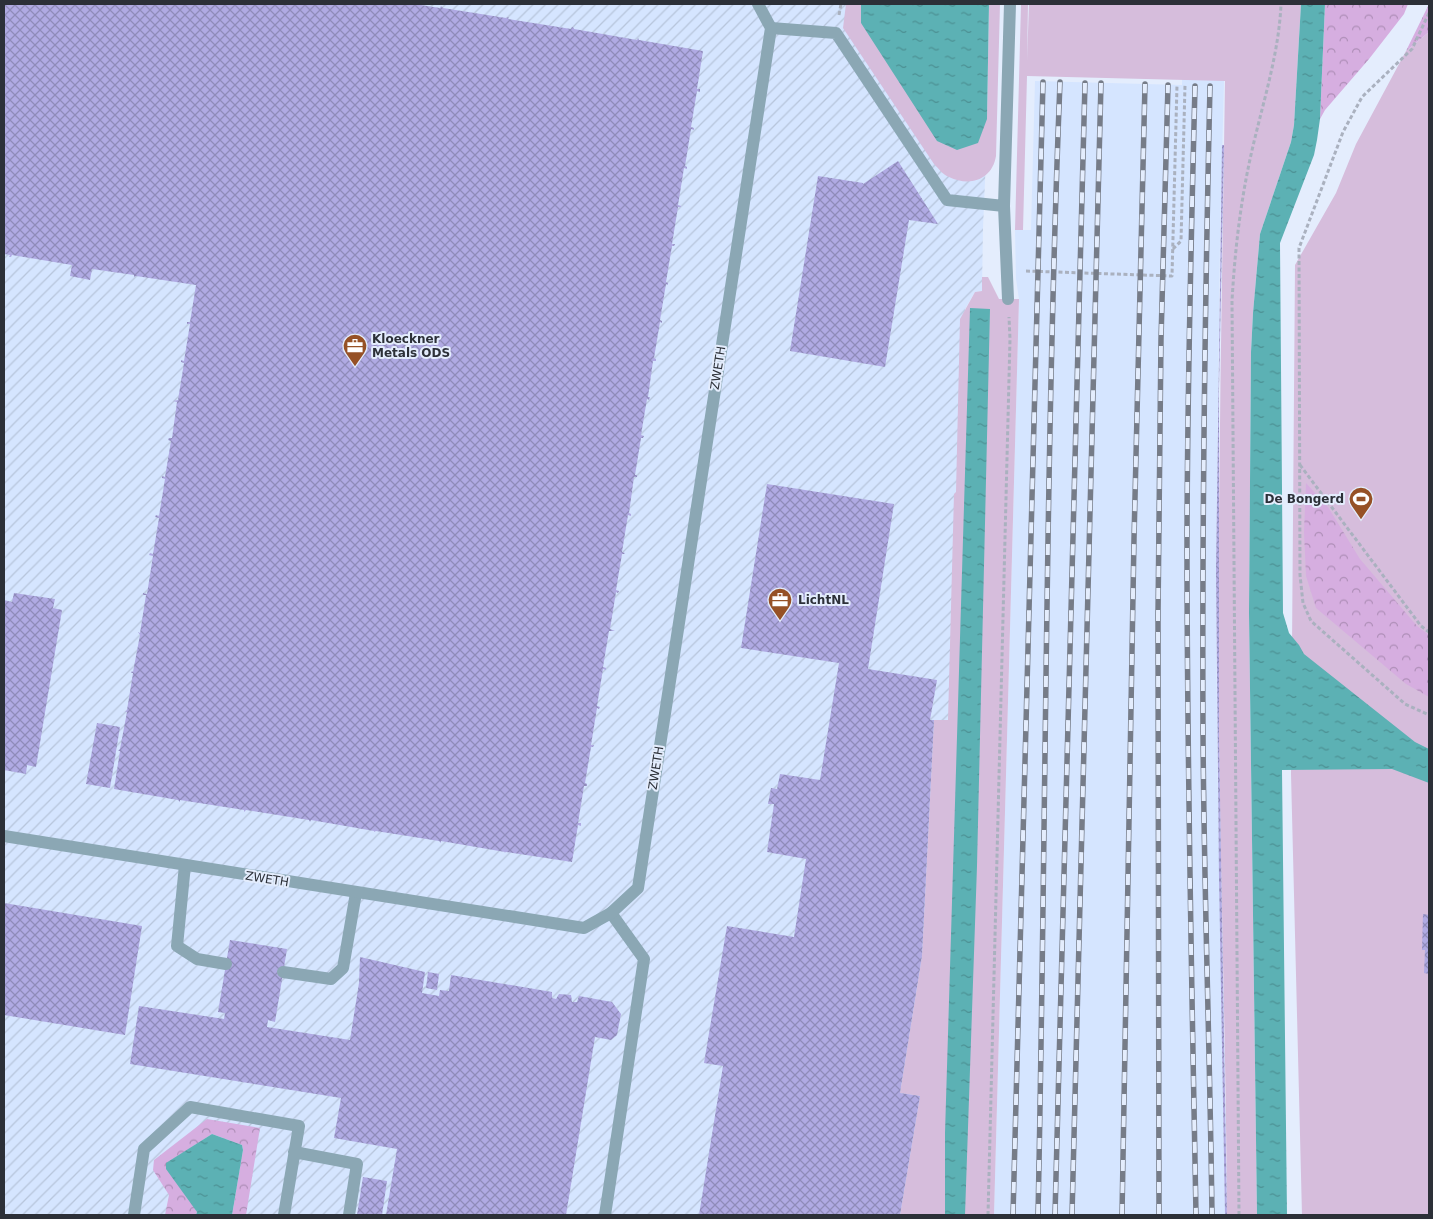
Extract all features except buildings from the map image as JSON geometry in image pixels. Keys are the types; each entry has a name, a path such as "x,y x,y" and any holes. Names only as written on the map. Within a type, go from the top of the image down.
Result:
{"street":[{"path":"758,4 771,28 836,34 947,200 1004,206"},
{"path":"1008,299 1004,206 1010,4"},
{"name":"ZWETH","path":"4,836 584,928 611,913 638,888 771,28"},
{"path":"185,865 177,946 197,960 226,964"},
{"path":"283,972 331,979 343,968 356,893"},
{"path":"605,1215 644,959 611,913"},
{"path":"134,1215 144,1149 190,1107 299,1126 284,1215"},
{"path":"294,1152 357,1164 349,1215"}],"path":[{"path":"1239,1215 1232,300 1239,223 1245,185 1280,32 1281,4"},
{"path":"1429,14 1412,49 1362,97 1344,132 1299,248 1300,575 1303,603 1311,621 1406,704 1429,715"},
{"path":"1006,271 1172,276 1177,85"},
{"path":"1173,250 1181,241 1184,85"},
{"path":"988,1215 1010,339 1008,299"},
{"path":"1299,464 1421,626 1429,632"}],"shaded area":[{"path":"4,4 979,4 986,158 982,291 975,292 965,309 950,720 934,721 922,956 900,1092 920,1096 900,1215 4,1215"},
{"path":"846,4 861,4 861,23 987,119 989,4 1000,4 996,156 994,164 985,176 972,181 957,180 945,175 934,164 843,28"},
{"path":"1021,4 1028,4 1027,61 1029,4 1301,4 1294,125 1291,142 1260,234 1251,352 1249,613 1257,1215 1227,1215 1219,655 1220,409 1225,81 1027,76 1023,230 1015,230"},
{"path":"1184,4 1226,4 1220,236 1216,570 1225,1215 994,1215 1019,299 1016,279 1015,230 1031,230 1035,81 1182,85"},
{"name":"De Bongerd","path":"1429,32 1429,1215 1302,1215 1291,774 1295,265 1336,193 1356,144 1406,51"},
{"path":"982,277 988,277 999,299 1019,299 994,1215 900,1215 920,1096 900,1093 922,956 934,720 948,720 960,319 975,292 982,291"}],"green space":[{"path":"1325,4 1408,4 1404,14 1369,59 1325,110 1320,119"},
{"path":"1429,4 1429,32 1406,51"},
{"path":"1306,483 1328,507 1360,559 1417,626 1429,635 1429,697 1406,684 1316,608 1306,576 1304,532"},
{"path":"207,1119 260,1128 246,1215 232,1215 243,1150 242,1145 212,1134 167,1163 197,1212 196,1215 165,1215 169,1195 153,1170 154,1160"}],"water":[{"path":"861,4 989,4 987,119 978,143 957,150 937,141 861,23"},
{"path":"1301,4 1325,4 1320,119 1317,140 1314,155 1280,243 1283,613 1289,633 1304,654 1415,742 1429,749 1429,783 1392,769 1282,770 1287,1215 1257,1215 1249,613 1251,352 1260,234 1291,142 1294,125"},
{"path":"970,308 990,309 977,866 965,1215 945,1215 945,1133"},
{"path":"212,1134 242,1145 243,1150 232,1215 196,1215 197,1212 166,1169 166,1163"}],"railway":[{"path":"1013,1215 1043,82"},
{"path":"1038,1215 1051,365 1060,82"},
{"path":"1055,1215 1085,83"},
{"path":"1072,1215 1101,83"},
{"path":"1122,1215 1134,539 1145,84"},
{"path":"1159,1215 1158,614 1161,339 1168,85"},
{"path":"1195,86 1188,377 1187,634 1196,1215"},
{"path":"1210,86 1204,410 1203,733 1212,1215"}],"place":[{"name":"Kloeckner Metals ODS","path":"355,367"},
{"name":"De Bongerd","path":"1361,520"},
{"name":"LichtNL","path":"780,621"}]}
